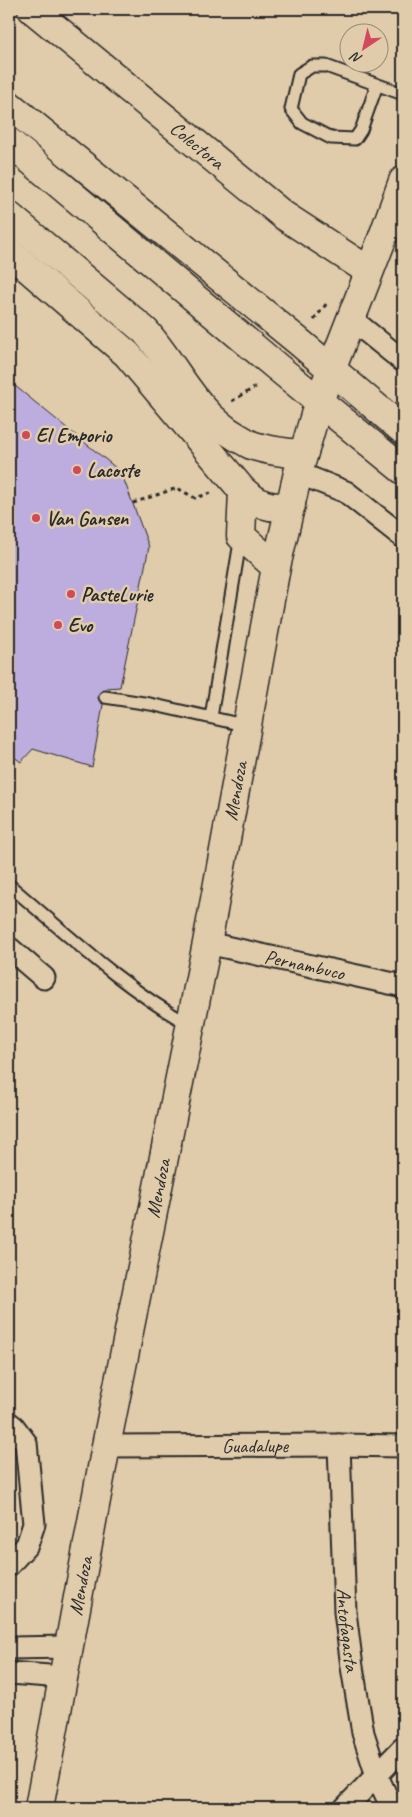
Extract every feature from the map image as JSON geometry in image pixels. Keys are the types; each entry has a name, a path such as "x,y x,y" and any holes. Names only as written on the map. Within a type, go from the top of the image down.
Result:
{"street":[{"name":"Colectora","path":"32,9 283,216 369,271"},
{"path":"9,106 403,430"},
{"path":"9,142 403,470"},
{"path":"403,180 381,242 350,318 403,361"},
{"path":"9,216 18,249 127,354 243,490 254,500 266,506 279,508 291,505"},
{"path":"18,249 145,331 158,345 196,401 210,417 230,432 253,445 282,452 301,463 346,492 403,537"},
{"name":"Mendoza","path":"39,1808 106,1446 207,943 276,567 301,463 319,401 350,318"},
{"path":"243,490 241,536 276,567"},
{"name":"Pernambuco","path":"207,943 403,986"},
{"path":"9,948 44,978"},
{"path":"9,1423 26,1443 34,1524 26,1545 9,1566"},
{"name":"Antofagasta","path":"339,1445 346,1621 352,1667 363,1733 377,1776 392,1808"},
{"name":"Guadalupe","path":"106,1446 403,1446"},
{"path":"9,1648 69,1647"},
{"path":"9,1673 63,1677"},
{"path":"345,1808 403,1748"}],"lane":[{"path":"377,85 361,130 355,139 330,138 302,123 291,109 299,74 312,66 326,66 403,94"},
{"path":"212,717 241,536"},
{"path":"105,697 150,704 248,726"},
{"path":"9,885 110,971 170,1014 190,1025"}],"path":[{"path":"133,504 177,488 195,498 214,492"}],"building":[{"path":"9,381 121,472 149,547 120,687 106,688 92,767 33,749 21,762 9,753"}],"place":[{"name":"El Emporio","path":"26,435"},
{"name":"Lacoste","path":"77,470"},
{"name":"Van Gansen","path":"36,518"},
{"name":"PasteLurie","path":"71,594"},
{"name":"Evo","path":"58,625"}]}
